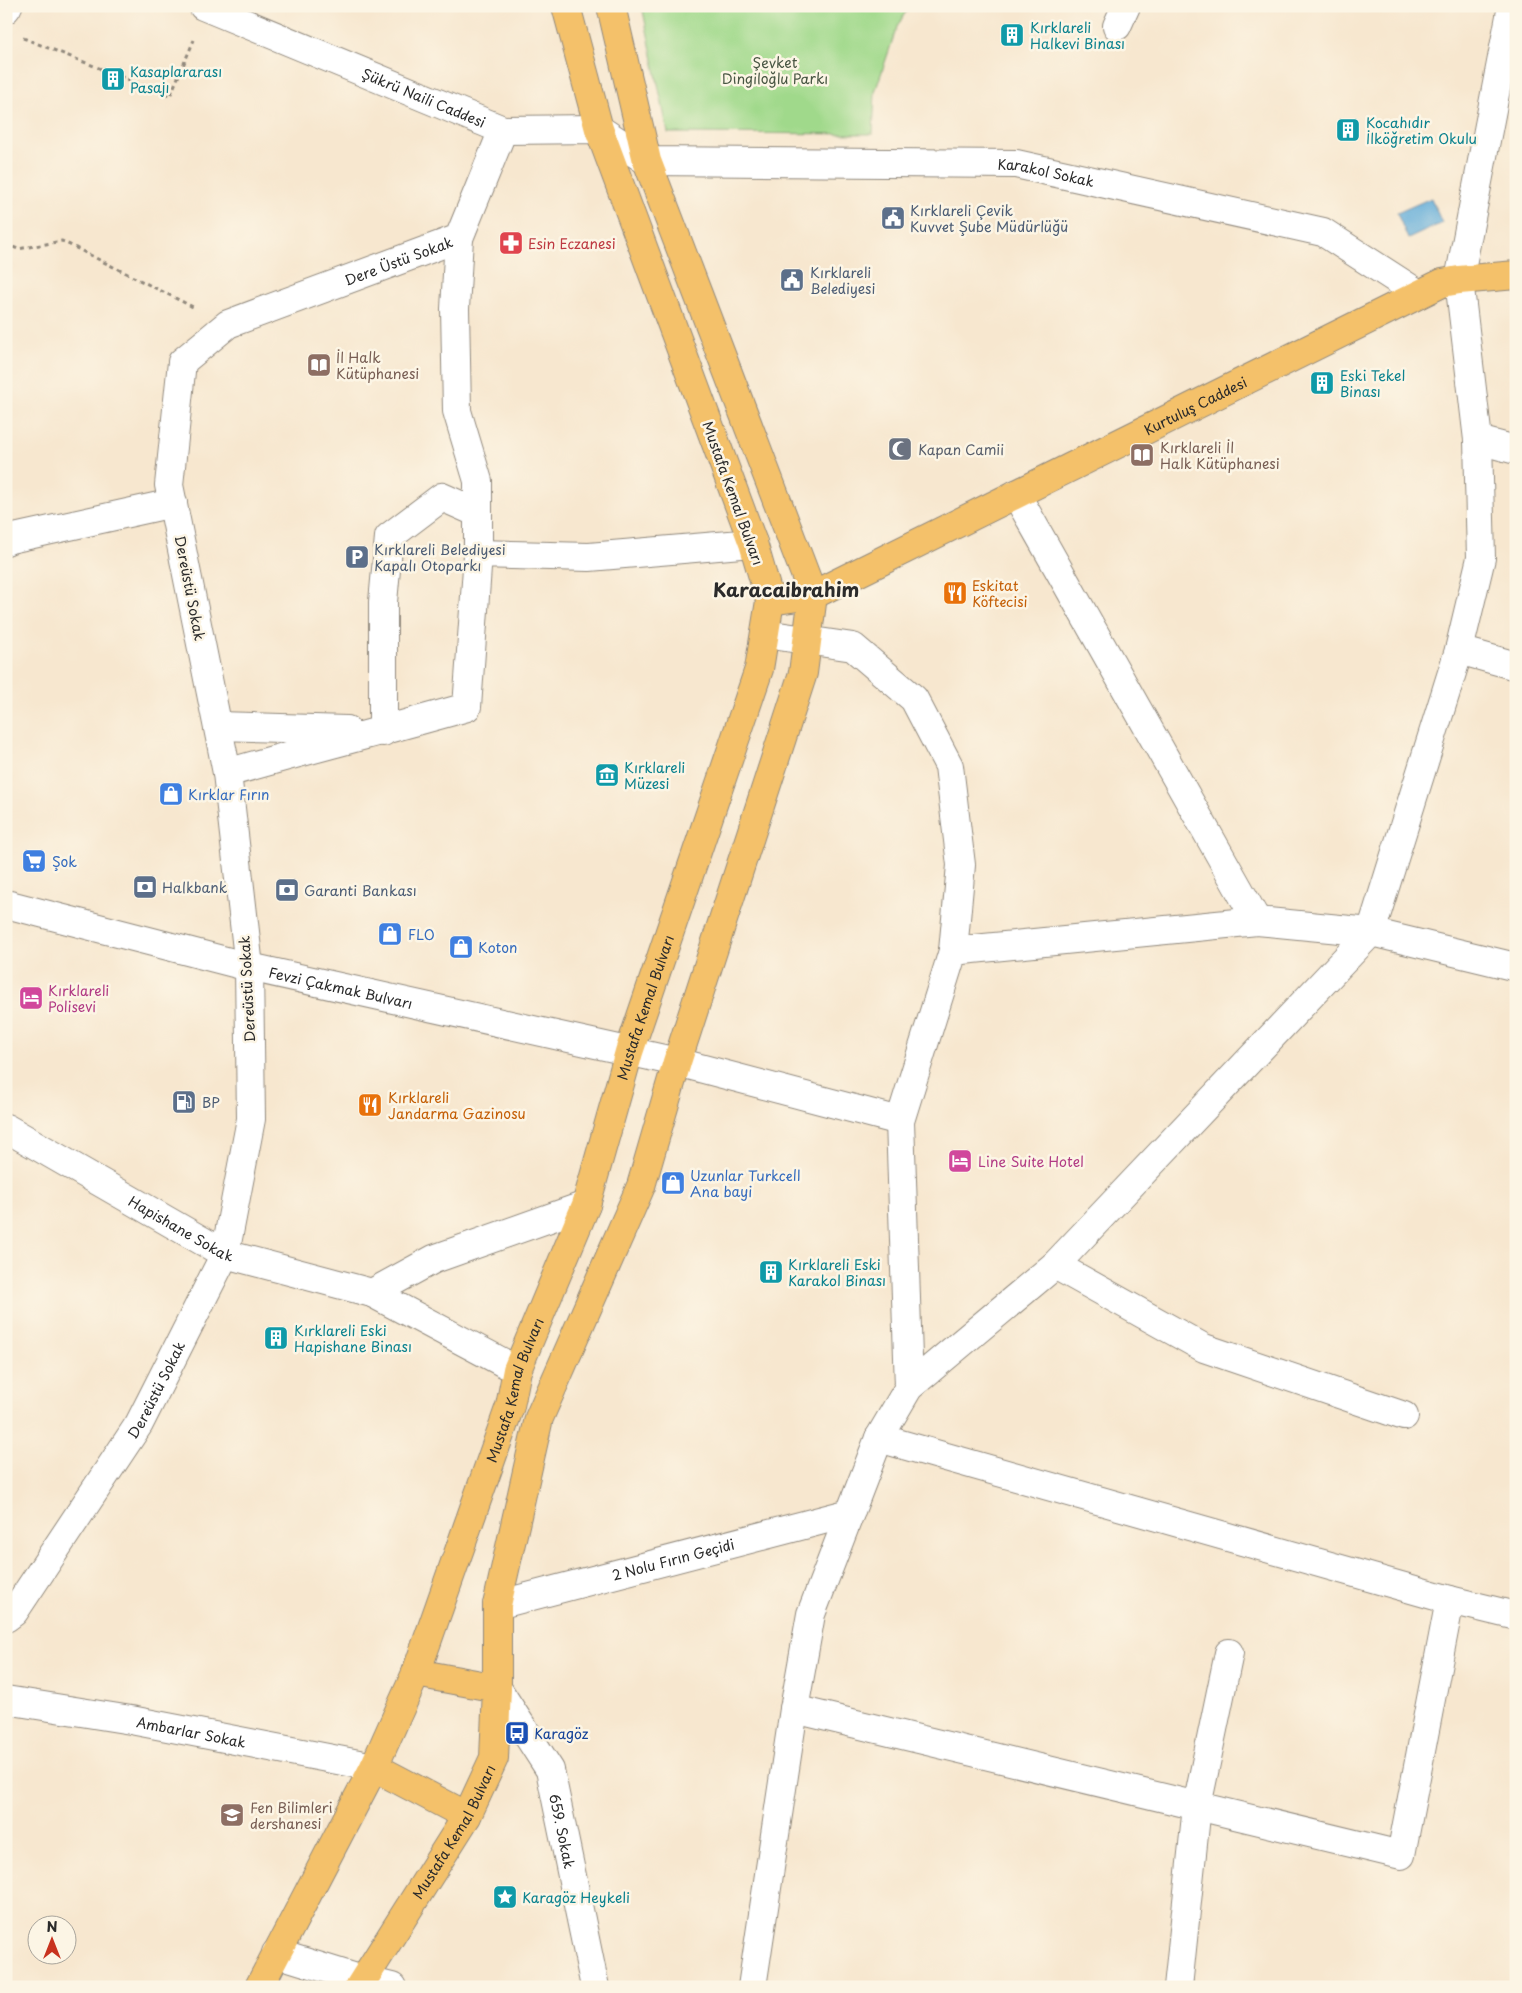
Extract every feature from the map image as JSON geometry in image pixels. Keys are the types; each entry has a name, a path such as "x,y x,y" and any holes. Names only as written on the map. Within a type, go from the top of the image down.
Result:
{"main road":[{"name":"Mustafa Kemal Bulvarı","path":"259,1987 374,1767 416,1673 510,1406 517,1370 586,1205 629,1052 759,669 765,634 770,601 753,542 599,129 566,6"},
{"name":"Mustafa Kemal Bulvarı","path":"361,1984 467,1816 494,1758 498,1688 498,1605 540,1418 641,1186 677,1062 803,673 813,595 647,161 611,6"},
{"name":"Kurtuluş Caddesi","path":"770,601 813,595 1442,283 1516,275"},
{"path":"416,1673 498,1688"},
{"path":"374,1767 467,1816"}],"street":[{"path":"752,1987 794,1708 811,1614 879,1438 908,1386 1056,1265 1371,932 1459,650 1481,558 1478,440 1459,280 1512,6"},
{"name":"Şükrü Naili Caddesi","path":"206,7 503,130 599,129"},
{"path":"599,129 647,161"},
{"name":"Dere Üstü Sokak","path":"228,324 459,238 503,130"},
{"name":"Karakol Sokak","path":"647,161 1016,164 1324,232 1419,294"},
{"path":"227,773 304,750 383,732 467,707 478,554 478,481 457,411 456,309 459,238"},
{"name":"Dereüstü Sokak","path":"9,1611 139,1424 225,1254 251,1119 249,967 227,773 169,485 182,362 228,324"},
{"path":"1478,440 1516,450"},
{"path":"1016,494 1257,920"},
{"path":"383,732 383,602 389,537 442,497 478,513"},
{"path":"6,541 173,504"},
{"path":"478,554 589,557 753,542"},
{"path":"765,634 853,648 914,699 948,766 961,864 953,950 900,1121 908,1386"},
{"path":"1459,650 1516,666"},
{"path":"218,726 383,732"},
{"name":"Fevzi Çakmak Bulvarı","path":"8,910 249,967 677,1062 900,1121"},
{"path":"953,950 1257,920 1371,932 1516,967"},
{"name":"Hapishane Sokak","path":"6,1128 225,1254 372,1293 517,1370"},
{"path":"372,1293 434,1260 586,1205"},
{"path":"1056,1265 1204,1348 1404,1416"},
{"path":"879,1438 1450,1600 1516,1616"},
{"name":"2 Nolu Fırın Geçidi","path":"498,1605 850,1513"},
{"path":"794,1708 1401,1854 1450,1600"},
{"path":"1178,1987 1197,1806 1229,1653"},
{"name":"659. Sokak","path":"498,1688 550,1770 595,1987"},
{"name":"Ambarlar Sokak","path":"6,1700 131,1720 374,1767"},
{"path":"276,1953 361,1984 392,1987"}],"path":[{"path":"15,35 170,96 206,7"},
{"path":"6,244 18,249 62,241 228,324"}],"green space":[{"name":"Şevket Dingiloğlu Parkı","path":"642,6 909,6 897,27 875,92 873,134 668,133"}],"water":[{"path":"1431,198 1442,223 1408,239 1397,213"}],"place":[{"name":"Kırklareli Halkevi Binası","path":"1012,35"},
{"name":"Kasaplararası Pasajı","path":"113,79"},
{"name":"Kocahıdır İlköğretim Okulu","path":"1348,130"},
{"name":"Kırklareli Çevik Kuvvet Şube Müdürlüğü","path":"893,218"},
{"name":"Esin Eczanesi","path":"511,243"},
{"name":"Kırklareli Belediyesi","path":"792,280"},
{"name":"İl Halk Kütüphanesi","path":"319,365"},
{"name":"Eski Tekel Binası","path":"1322,383"},
{"name":"Kapan Camii","path":"900,449"},
{"name":"Kırklareli İl Halk Kütüphanesi","path":"1142,455"},
{"name":"Kırklareli Belediyesi Kapalı Otoparkı","path":"357,557"},
{"name":"Eskitat Köftecisi","path":"955,593"},
{"name":"Kırklareli Müzesi","path":"607,775"},
{"name":"Kırklar Fırın","path":"171,794"},
{"name":"Şok","path":"34,861"},
{"name":"Halkbank","path":"145,887"},
{"name":"Garanti Bankası","path":"287,890"},
{"name":"FLO","path":"390,934"},
{"name":"Koton","path":"461,947"},
{"name":"Kırklareli Polisevi","path":"31,998"},
{"name":"BP","path":"184,1102"},
{"name":"Kırklareli Jandarma Gazinosu","path":"370,1105"},
{"name":"Line Suite Hotel","path":"960,1161"},
{"name":"Uzunlar Turkcell Ana bayi","path":"673,1183"},
{"name":"Kırklareli Eski Karakol Binası","path":"771,1272"},
{"name":"Kırklareli Eski Hapishane Binası","path":"276,1338"},
{"name":"Karagöz","path":"517,1733"},
{"name":"Fen Bilimleri dershanesi","path":"232,1815"},
{"name":"Karagöz Heykeli","path":"505,1897"}],"district":[{"name":"Karacaibrahim","path":"786,589"}]}
